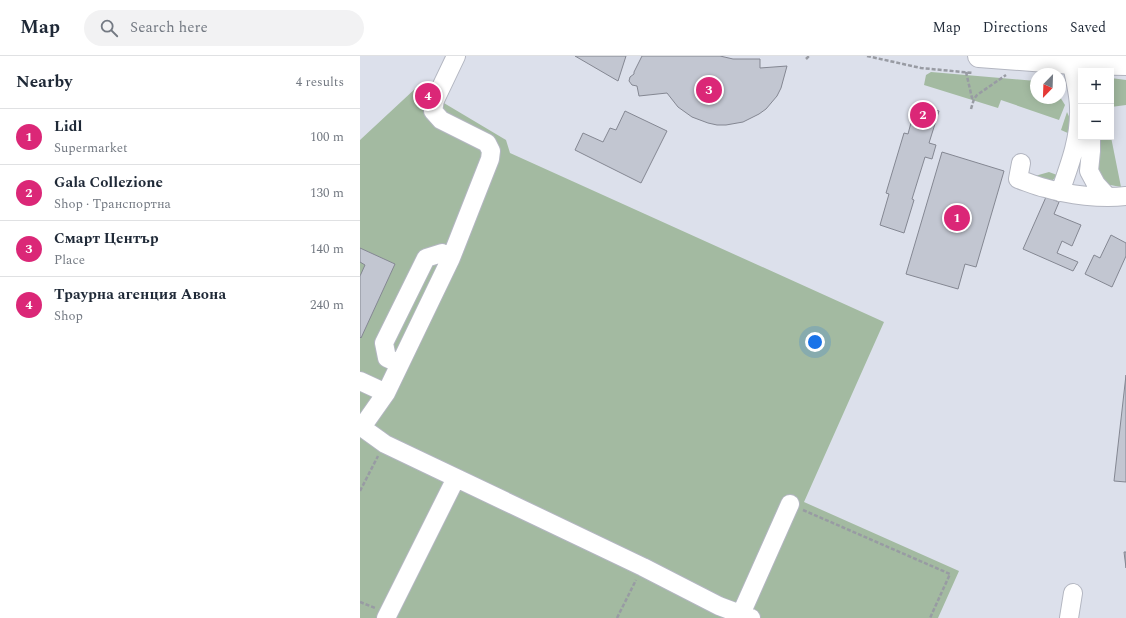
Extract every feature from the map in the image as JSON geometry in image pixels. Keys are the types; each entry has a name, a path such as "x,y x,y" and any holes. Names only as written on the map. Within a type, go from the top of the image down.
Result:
{"main road":[{"path":"974,67 1071,60 1100,67 1126,64"}],"lane":[{"path":"456,56 435,100 433,111 441,120 487,143 491,151 490,159 451,258 400,364 386,393 361,427 385,444 643,567 717,612 746,616 790,504"},
{"path":"1071,60 1080,104"},
{"path":"1067,193 1078,127"},
{"path":"1067,193 1083,183 1088,170 1091,140"},
{"path":"1022,163 1018,180 1067,193 1126,196"},
{"path":"1088,170 1096,184 1107,196"},
{"path":"360,381 386,393"},
{"path":"386,618 456,478"},
{"path":"1069,618 1073,593"}],"path":[{"path":"806,59 809,56"},
{"path":"867,56 921,68 974,67 972,98 974,99"},
{"path":"971,109 974,99 977,96 1007,75 999,74"},
{"path":"360,491 385,444"},
{"path":"790,504 950,574 930,618"},
{"path":"618,618 643,567"}],"green space":[{"path":"931,72 1030,80 1030,104 1065,105 1059,120 1001,100 998,108 924,85 926,75"},
{"path":"1114,78 1126,80 1126,105 1114,107"},
{"path":"417,87 506,140 510,153 884,322 804,502 959,571 938,618 360,618 360,140"},
{"path":"1067,112 1071,121 1070,134 1061,130"},
{"path":"1099,140 1112,140 1121,187 1105,184 1097,172"},
{"path":"1049,172 1057,175 1049,182 1035,176"}],"building":[{"path":"575,56 626,56 618,81"},
{"path":"642,56 720,56 733,59 760,59 760,68 787,66 781,88 777,96 766,109 743,122 717,125 692,117 678,107 667,93 639,96 637,86 632,85 629,81 630,77 634,74"},
{"path":"916,104 939,111 929,143 936,145 932,159 925,157 912,199 914,200 904,233 880,225 889,194 886,193 904,133 908,134"},
{"path":"625,111 667,131 641,183 575,150 583,133 603,142 610,128 616,130"},
{"path":"942,152 1004,171 976,267 965,264 958,289 906,274"},
{"path":"1046,197 1059,202 1054,214 1081,225 1072,246 1062,241 1057,253 1078,262 1073,271 1023,249"},
{"path":"1111,235 1126,243 1126,256 1112,287 1085,274 1094,255 1100,258"},
{"path":"360,248 395,264 361,338 360,276 365,265 360,262"},
{"path":"1126,375 1126,482 1114,481"},
{"path":"1124,552 1126,552 1126,568"}],"place":[{"name":"Смарт Център","path":"709,90"},
{"name":"Траурна агенция Авона","path":"428,96"},
{"name":"Gala Collezione","path":"923,115"},
{"name":"Lidl","path":"957,218"}]}
